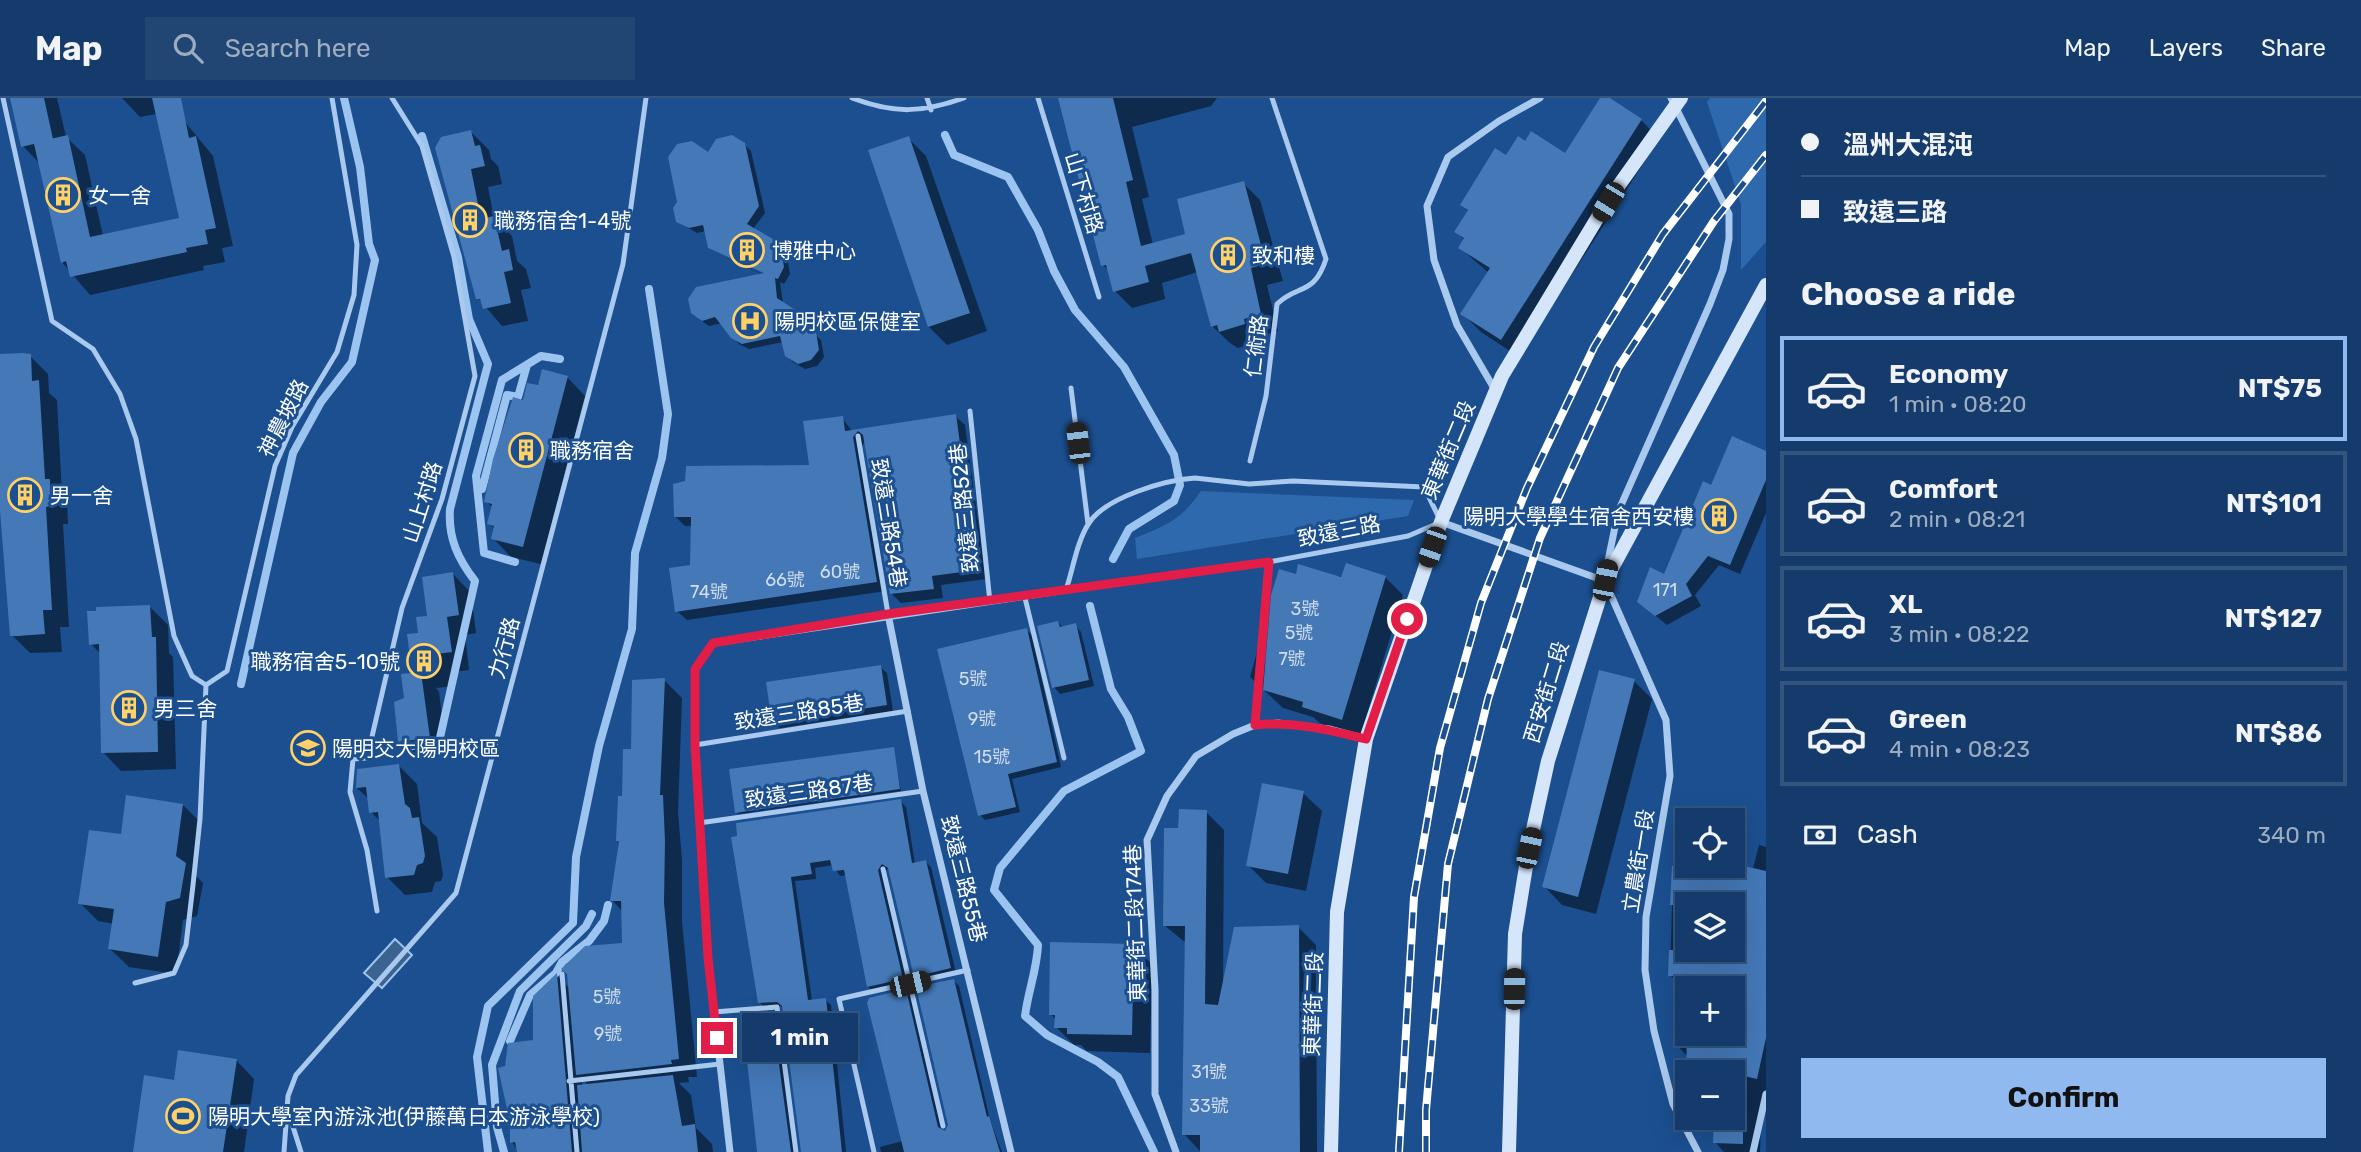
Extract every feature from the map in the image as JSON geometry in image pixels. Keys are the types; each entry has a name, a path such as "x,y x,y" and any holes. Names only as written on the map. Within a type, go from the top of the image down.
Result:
{"street":[{"path":"1496,391 1457,325 1434,260 1427,206 1448,157 1499,121 1540,98"},
{"path":"1441,522 1605,580 1618,512 1710,304 1723,270 1729,239 1729,214 1676,100"},
{"name":"東華街二段","path":"1331,1152 1337,912 1366,739 1441,522 1496,391 1608,202 1676,100"},
{"name":"西安街二段","path":"1509,1152 1515,934 1529,848 1548,761 1605,580 1766,285"},
{"name":"立農街一段","path":"1605,580 1666,720 1670,776 1646,916 1645,970 1654,1031 1674,1104 1698,1152"},
{"path":"730,1152 714,1012 699,823 695,669 713,643 888,614 1025,598 1066,590"},
{"name":"致遠三路55巷","path":"888,614 923,791 1011,1152"},
{"name":"東華街二段174巷","path":"1176,1152 1155,1094 1155,990 1147,840 1167,796 1196,756 1233,734 1255,725 1278,723 1329,729 1366,739"},
{"path":"1752,1152 1766,1094"}],"lane":[{"path":"4,98 52,321 85,341 100,357 129,416 155,528 171,626 188,668 195,679 206,685 200,819 186,945 174,973 135,984"},
{"name":"神農坡路","path":"206,685 227,671 278,459 302,410 333,359 350,315 358,253 332,98"},
{"name":"山上村路","path":"377,911 368,850 350,792 352,759 367,758 402,608 442,499 475,376 454,257 422,146 392,98"},
{"name":"力行路","path":"284,1152 287,1108 296,1075 456,893 623,264 646,98"},
{"path":"852,98 876,106 931,110 964,98"},
{"path":"928,98 931,110"},
{"name":"山下村路","path":"1038,98 1099,297"},
{"name":"仁術路","path":"1250,461 1266,396 1278,304 1318,279 1326,258 1272,98"},
{"path":"1071,388 1088,524"},
{"name":"致遠三路52巷","path":"970,411 990,602"},
{"name":"致遠三路54巷","path":"858,436 888,614"},
{"path":"1066,590 1088,524 1102,507 1169,479 1195,478 1248,484 1293,481 1424,487 1441,522"},
{"name":"致遠三路","path":"1066,590 1269,562 1408,536 1441,522"},
{"path":"1255,725 1269,562"},
{"path":"1025,598 1064,758"},
{"name":"致遠三路85巷","path":"695,745 908,711"},
{"name":"致遠三路87巷","path":"699,823 923,791"},
{"path":"883,869 943,1126"},
{"path":"874,1152 839,999 968,970"},
{"path":"562,974 577,1152"},
{"path":"714,1012 777,1007 796,1152"},
{"path":"569,1081 720,1064"},
{"path":"287,1108 302,1152"}],"shaded area":[{"path":"1710,98 1766,98 1766,242 1741,270 1741,204 1707,102"},
{"path":"1201,491 1414,500 1408,516 1137,559 1135,538 1173,520 1187,509"},
{"path":"395,939 412,955 382,988 364,973"}],"building":[{"name":"女一舍","path":"10,98 44,98 53,138 68,135 90,237 179,218 152,98 181,98 189,138 196,136 216,228 205,230 208,244 186,248 187,252 70,277 66,261 61,263 34,144 21,147"},
{"path":"1058,98 1113,98 1133,180 1126,182 1141,246 1185,234 1177,199 1244,181 1266,264 1251,268 1261,314 1244,319 1245,324 1219,332 1217,325 1211,327 1191,253 1145,266 1149,282 1113,292 1106,265 1101,266"},
{"path":"1600,98 1610,98 1642,119 1501,340 1460,314 1490,268 1458,248 1464,238 1454,232 1468,210 1460,205 1495,148 1506,155 1518,136 1525,141 1531,131 1565,153"},
{"name":"職務宿舍1-4號","path":"471,130 475,146 480,145 485,166 471,169 481,219 494,216 502,251 509,249 513,270 504,272 511,303 483,309 480,299 476,299 435,148 441,137"},
{"name":"博雅中心","path":"732,135 745,143 759,206 747,224 780,243 784,267 778,279 775,278 777,298 803,315 803,324 816,332 819,350 811,360 798,364 785,356 780,336 742,344 731,338 715,317 702,321 691,313 688,299 696,287 764,273 708,248 703,225 689,228 676,222 673,208 677,202 668,157 677,144 692,141 708,152 716,139"},
{"path":"909,136 970,313 928,327 868,150"},
{"name":"男一舍","path":"0,354 31,354 32,381 39,380 45,479 50,479 51,506 46,507 52,610 43,610 45,634 10,636 0,511"},
{"name":"職務宿舍","path":"542,369 568,376 523,547 491,539 494,526 487,524 492,504 484,502 493,459 513,397 523,400 527,383 538,385"},
{"path":"956,414 977,570 932,576 934,589 890,594 863,435 858,431 853,437 877,582 675,612 669,568 690,565 691,517 674,517 673,484 685,481 686,466 809,465 803,421 843,416 845,431"},
{"name":"陽明大學學生宿舍西安樓","path":"1732,436 1766,451 1766,480 1730,565 1708,556 1686,584 1692,596 1655,616 1637,602 1650,567 1664,574 1703,481 1711,485"},
{"path":"1346,563 1386,576 1342,720 1302,707 1303,702 1263,690 1271,595 1279,569 1296,574 1298,564 1341,577"},
{"path":"453,572 459,615 447,617 452,652 437,654 439,668 412,672 407,634 418,633 416,617 427,616 422,577"},
{"name":"男三舍","path":"150,605 152,637 156,637 158,752 101,753 99,644 89,645 87,611 96,611 96,607"},
{"path":"1058,621 1060,627 1076,623 1089,680 1052,688 1037,626"},
{"path":"1027,628 1057,762 1008,774 1016,807 978,816 937,649"},
{"path":"881,665 887,705 772,723 766,682"},
{"path":"1599,670 1635,679 1578,897 1542,887"},
{"path":"421,672 430,738 398,742 394,702 404,698 401,674"},
{"path":"665,678 660,795 663,795 665,841 664,903 679,1059 671,1060 672,1064 576,1075 567,974 561,969 585,946 622,943 621,901 610,901 619,841 616,841 618,796 622,796 623,749 631,749 632,680"},
{"path":"894,747 900,789 735,813 729,769"},
{"path":"399,764 405,804 410,808 412,818 419,817 425,856 423,863 417,865 414,875 385,878 378,812 369,813 366,787 356,788 357,769"},
{"path":"1262,783 1304,791 1288,874 1246,866"},
{"path":"126,795 183,804 176,856 186,863 180,898 166,902 158,957 108,949 114,909 78,904 89,830 121,834"},
{"path":"901,799 912,863 926,860 951,968 914,977 888,868 882,864 878,870 903,979 867,987 844,870 833,871 830,860 810,863 812,874 791,877 808,1000 826,998 842,1152 801,1152 782,1006 777,1002 758,1003 731,837 737,836 736,823"},
{"path":"1179,809 1207,810 1205,1004 1218,1005 1234,927 1299,925 1300,1152 1200,1152 1200,1135 1182,1135 1185,926 1163,926 1164,828 1178,828"},
{"path":"1672,866 1675,866 1675,878 1745,878 1745,866 1766,871 1766,1038 1757,1079 1745,1076 1745,1060 1686,1060 1687,1046 1745,1046 1745,976 1675,976 1673,989 1673,976 1668,976 1669,950 1675,950 1675,962 1745,962 1745,892 1675,892 1675,905 1670,905"},
{"path":"1050,942 1134,944 1132,1035 1067,1034 1067,1028 1054,1028 1055,1015 1049,1015"},
{"path":"557,973 572,1152 517,1152 515,1142 510,1143 510,1122 498,1068 505,1066 508,1043 533,1040 533,996"},
{"path":"954,979 987,1117 989,1116 1000,1152 904,1152 867,1003 869,998 906,989 938,1127 945,1131 948,1125 916,987"},
{"path":"772,1013 791,1152 757,1152 742,1015"},
{"name":"陽明大學室內游泳池(伊藤萬日本游泳學校)","path":"178,1050 237,1059 223,1152 133,1152 144,1075 174,1080"},
{"path":"673,1075 682,1126 695,1124 698,1152 582,1152 577,1085"},
{"path":"1714,1130 1743,1130 1743,1144 1713,1143"}],"waterway":[{"path":"241,684 293,453 321,402 352,362 375,260 369,244 360,167 344,98"},
{"path":"945,135 954,155 1008,177 1038,230 1054,271 1075,310 1124,367 1174,455 1180,485 1174,501 1129,529 1113,559"},
{"path":"407,747 439,742 475,581 455,548 450,509 488,364 469,319 458,257 422,136"},
{"path":"488,1152 477,1057 488,1006 573,923 576,857 599,746 632,629 635,553 662,458 668,414 649,289"},
{"path":"515,562 484,553 476,476 502,380 541,356 560,359"},
{"path":"482,489 507,395 518,397 527,365"},
{"path":"1090,606 1111,689 1128,717 1141,751 1064,791 1000,868 994,890 1038,945 1025,1016 1047,1035 1098,1062 1118,1077 1154,1152"},
{"path":"510,1041 530,995 556,973 562,962 589,941 604,921 608,905"},
{"path":"504,1152 497,1127 492,1065 520,991 586,926 592,914"}],"railway":[{"path":"1399,1152 1414,897 1440,748 1481,603 1527,488 1594,347 1663,234 1766,101"},
{"path":"1426,1152 1426,1110 1448,864 1488,699 1540,538 1618,368 1714,221 1766,155"}],"place":[{"name":"女一舍","path":"63,195"},
{"name":"職務宿舍1-4號","path":"470,220"},
{"name":"博雅中心","path":"747,250"},
{"name":"致和樓","path":"1228,255"},
{"name":"陽明校區保健室","path":"750,321"},
{"name":"職務宿舍","path":"526,450"},
{"name":"男一舍","path":"25,495"},
{"name":"陽明大學學生宿舍西安樓","path":"1719,516"},
{"name":"職務宿舍5-10號","path":"424,661"},
{"name":"男三舍","path":"129,708"},
{"name":"陽明交大陽明校區","path":"308,748"},
{"name":"陽明大學室內游泳池(伊藤萬日本游泳學校)","path":"183,1116"}],"route":[{"path":"717,1038 708,958 695,745 695,669 713,643 888,614 1025,598 1269,562 1255,725 1278,723 1329,729 1366,739 1407,619"}]}
